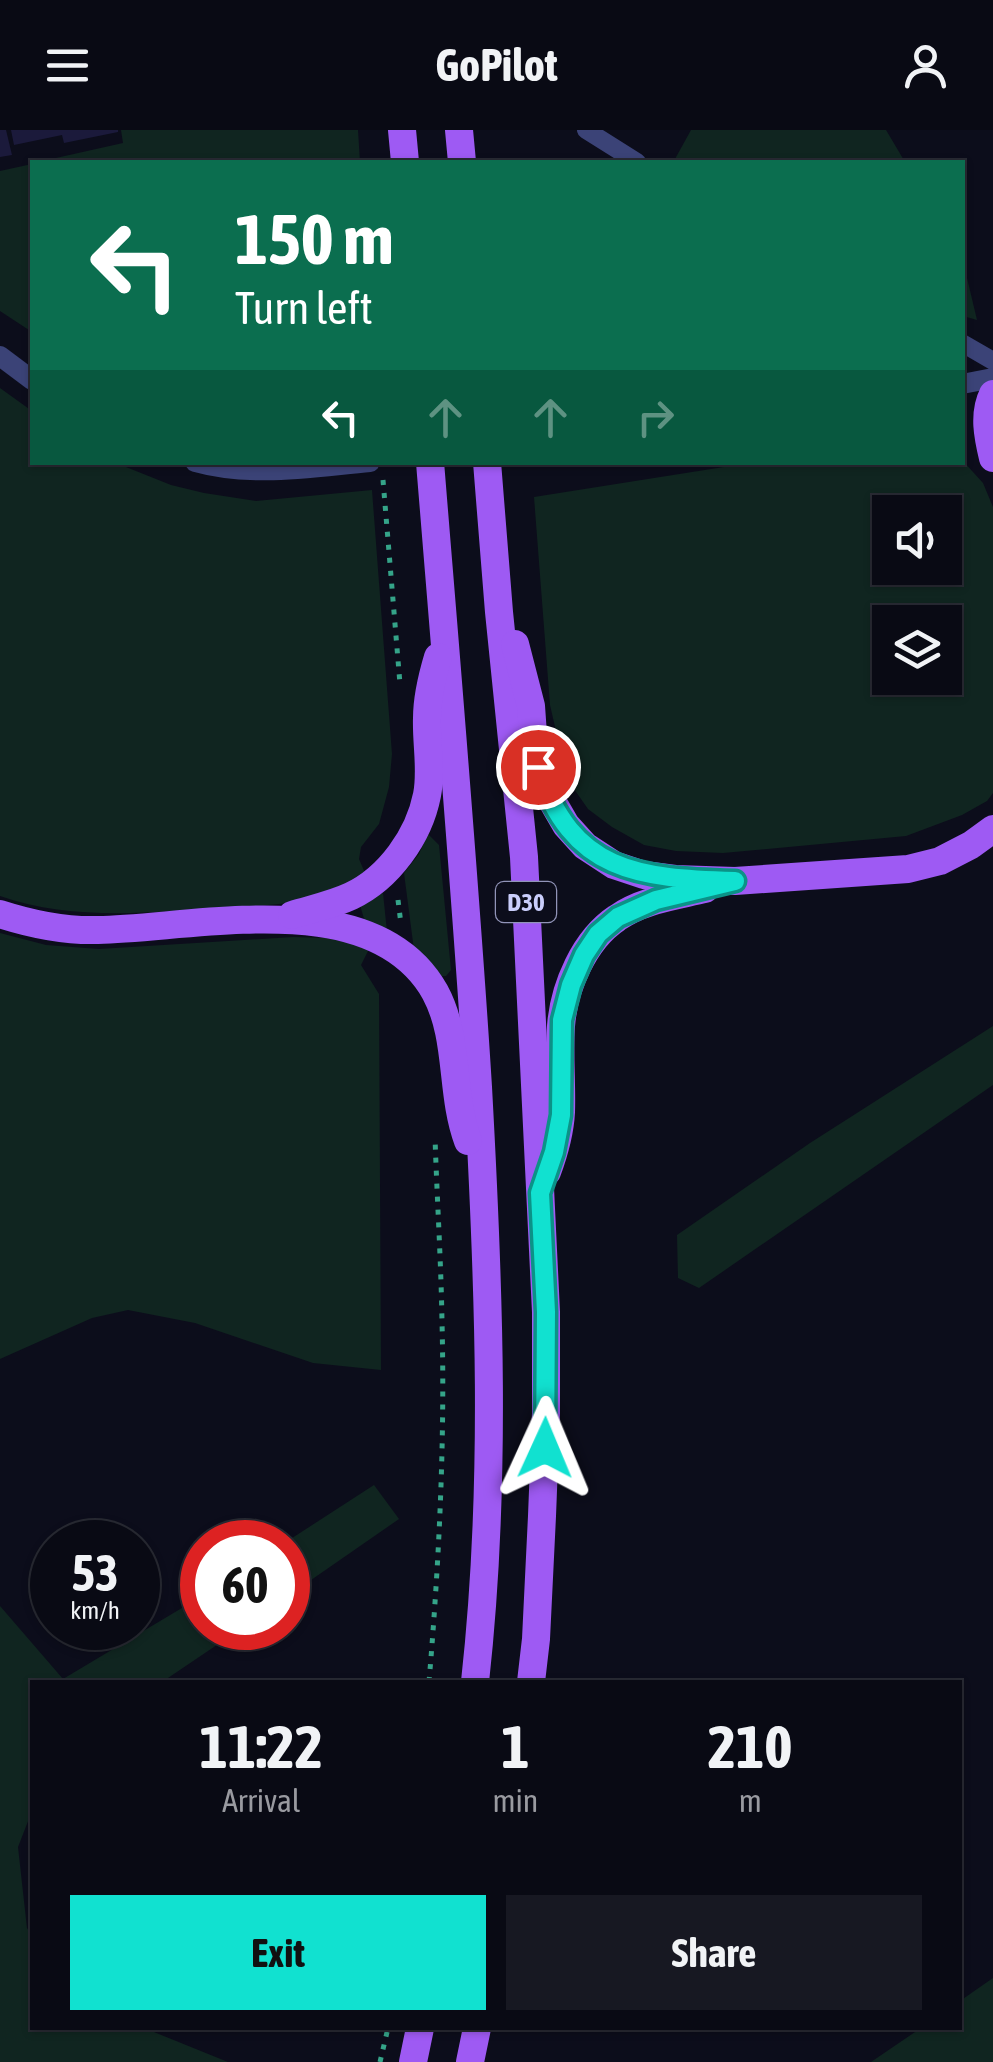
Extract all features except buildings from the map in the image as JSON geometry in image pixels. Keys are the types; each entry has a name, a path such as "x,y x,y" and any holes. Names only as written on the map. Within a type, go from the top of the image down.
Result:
{"main road":[{"path":"402,130 404,160"},
{"path":"459,130 462,160"},
{"path":"993,394 987,418 993,458"},
{"path":"965,442 993,466"},
{"name":"D30","path":"430,465 463,856 489,1326 489,1462 483,1610 475,1680"},
{"name":"D30","path":"487,465 524,858 546,1312 546,1414 531,1680"},
{"path":"499,612 512,634 521,662 544,787 566,825 585,846 614,865 675,880 735,881 908,869 940,860 993,829"},
{"path":"276,919 352,896 372,883 405,847 427,794 426,714 444,637"},
{"path":"540,1193 561,1115 562,1020 584,955 598,934 639,906 735,881"},
{"path":"0,914 33,923 95,930 276,919 344,927 368,934 421,972 434,990 452,1043 465,1132 483,1180"},
{"path":"413,2062 420,2030"},
{"path":"470,2062 477,2030"}],"street":[{"path":"0,356 30,378"},
{"path":"965,383 993,378"},
{"path":"209,465 233,470 376,470"}],"lane":[{"path":"586,130 634,160"},
{"path":"965,345 993,362"}],"path":[{"path":"376,470 402,698"},
{"path":"386,870 396,881 401,925 391,947"},
{"path":"428,1680 440,1510 442,1325 435,1130"},
{"path":"380,2062 388,2030"}],"green space":[{"path":"121,130 358,130 360,160 47,160 123,143"},
{"path":"691,130 886,130 904,160 677,160"},
{"path":"30,164 30,331 0,311 0,171"},
{"path":"965,269 977,320 965,317"},
{"path":"0,388 30,410 30,465 121,465 171,485 256,501 372,490 392,754 389,787 379,824 361,847 359,859 365,873 321,894 267,905 111,913 55,909 0,896"},
{"path":"965,463 983,483 993,507 993,793 987,801 962,815 906,836 723,853 644,845 588,809 567,779 550,705 534,497 736,465"},
{"path":"428,834 439,845 451,970 446,976 440,976 414,950 404,873"},
{"path":"383,893 387,932 365,922 360,905"},
{"path":"0,933 46,945 99,949 293,937 326,938 370,947 361,965 379,994 381,1370 313,1363 195,1323 128,1310 92,1318 0,1359"},
{"path":"993,1026 993,1085 699,1288 678,1278 677,1235 810,1143"},
{"path":"374,1485 399,1519 310,1581 310,1526"},
{"path":"0,1606 30,1641 30,1650 38,1650 63,1679 112,1650 160,1650 160,1621 180,1609 180,1650 209,1650 165,1680 30,1680 30,1816 18,1847 30,1932 30,2030 149,2030 228,2062 0,2062"},
{"path":"993,1978 993,2062 871,2062 918,2030 962,2030 962,2000"}],"route":[{"path":"538,767 544,787 566,825 585,846 614,865 675,880 735,881 656,900 618,917 598,934 571,985 562,1020 561,1115 540,1193 546,1312 545,1448"}]}
